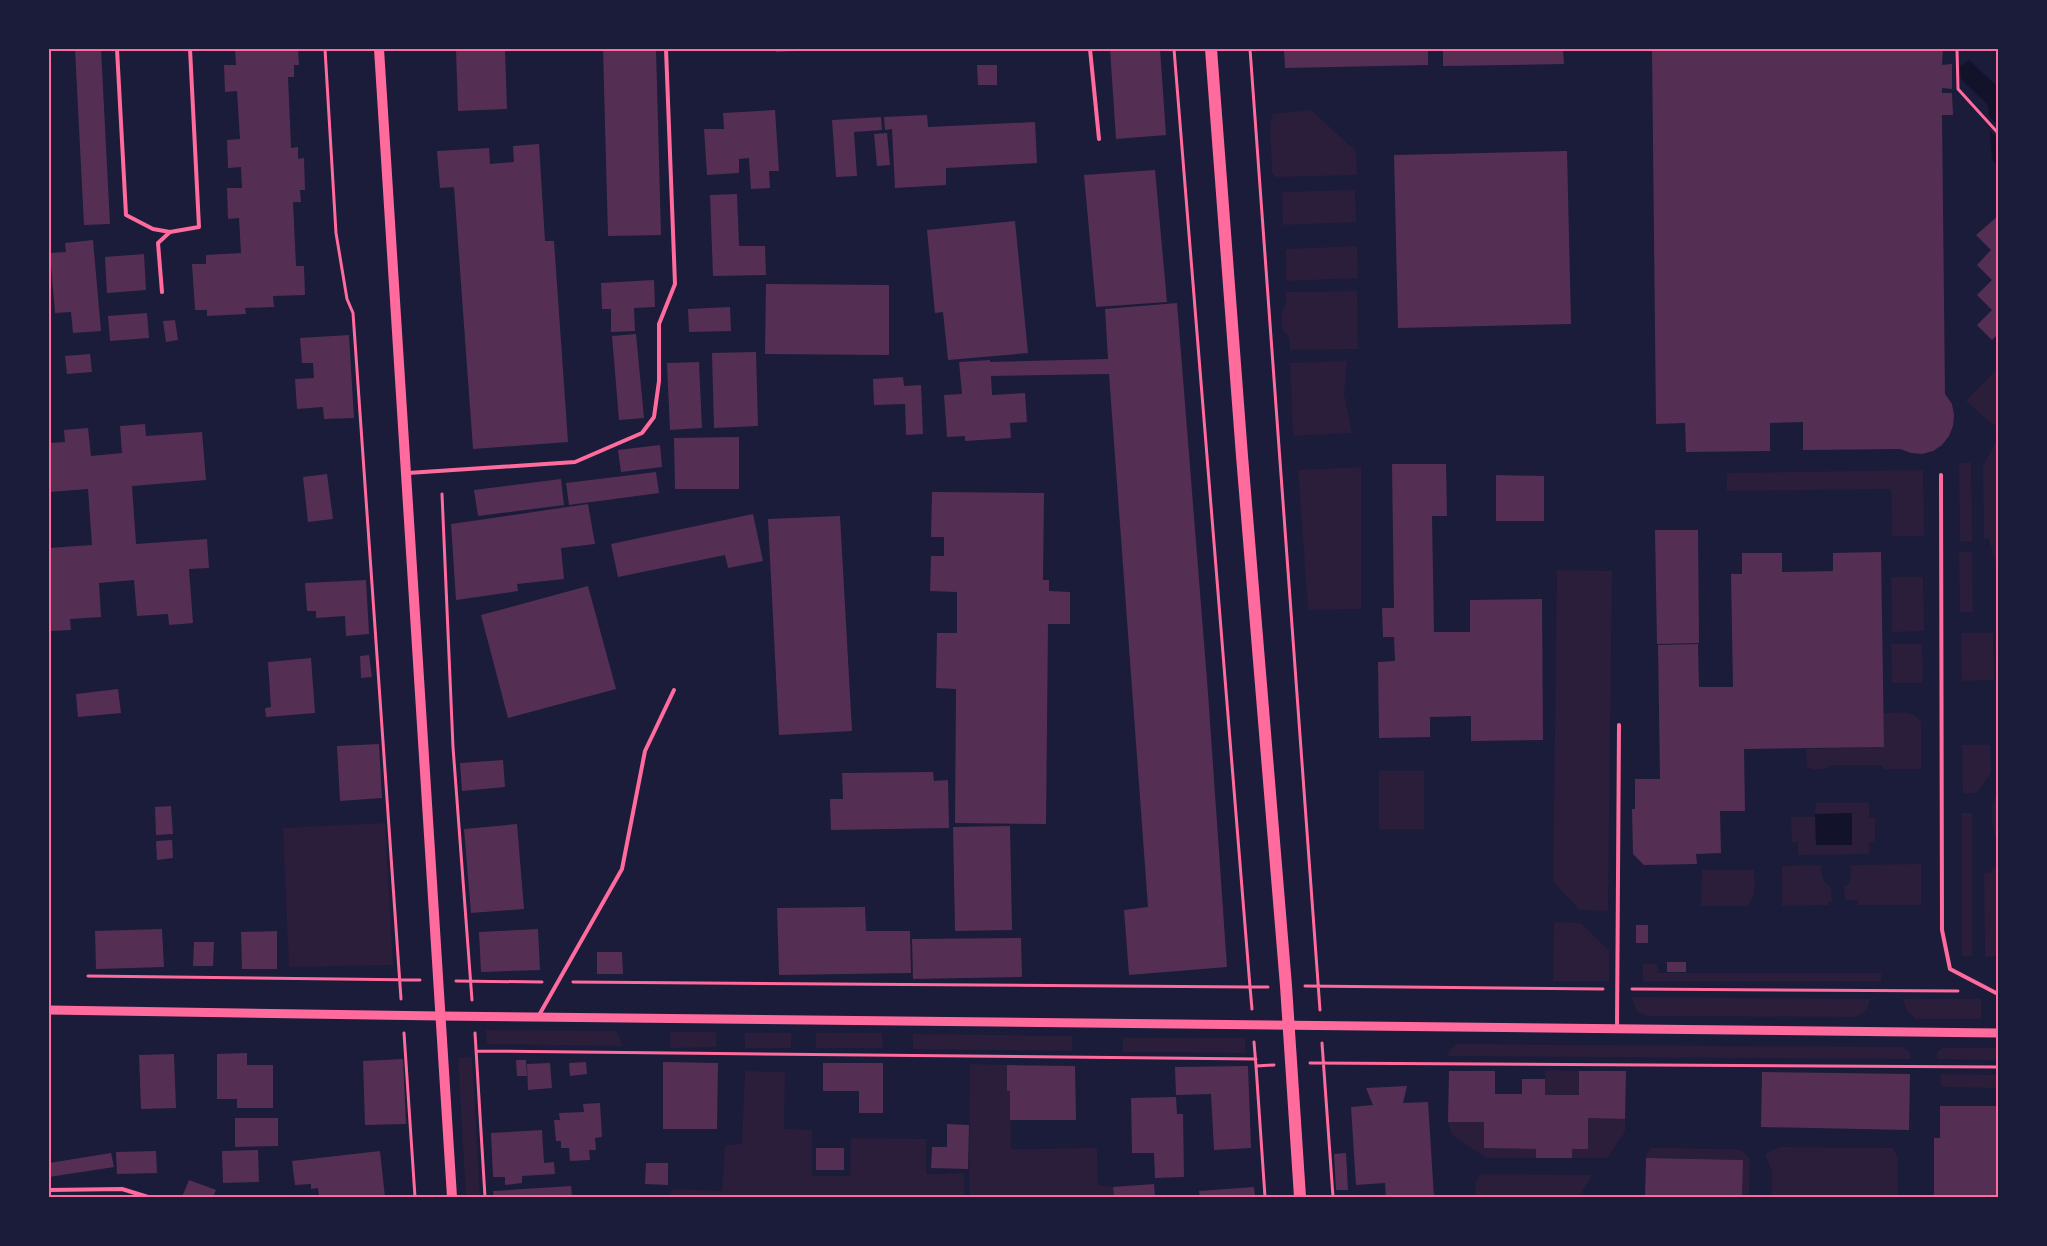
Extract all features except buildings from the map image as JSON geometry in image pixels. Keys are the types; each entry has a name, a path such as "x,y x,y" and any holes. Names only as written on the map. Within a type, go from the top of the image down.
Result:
{"main road":[{"path":"378,49 452,1197"},
{"path":"1211,49 1242,456 1286,986 1300,1197"}],"street":[{"path":"49,1010 474,1017 1998,1033"}],"lane":[{"path":"117,49 126,215 153,229 170,232 199,227 190,49"},
{"path":"405,473 575,462 642,432 654,417 659,381 659,324 675,284 666,49"},
{"path":"1090,49 1099,139"},
{"path":"162,292 158,243 170,232"},
{"path":"1941,475 1942,930 1950,969 1998,994"},
{"path":"538,1017 622,869 645,751 674,690"},
{"path":"1617,1030 1619,725"},
{"path":"49,1190 122,1189 148,1197"}],"path":[{"path":"324,49 336,232 346,299 353,313 402,1007"},
{"path":"1174,49 1256,1059 1265,1197"},
{"path":"1250,49 1320,985 1321,1026 1333,1197"},
{"path":"1957,49 1958,89 1998,133"},
{"path":"442,494 453,747 474,1017 485,1197"},
{"path":"88,976 558,982 1250,987 1320,985 1960,991"},
{"path":"403,1026 415,1197"},
{"path":"476,1051 1256,1059"},
{"path":"1256,1066 1324,1062 1998,1067"}],"shaded area":[{"path":"1969,60 1998,87 1998,126 1989,116 1988,105 1961,79 1960,66"},
{"path":"1311,110 1356,151 1357,175 1276,177 1272,173 1270,124 1273,114"},
{"path":"1990,131 1998,140 1998,166 1992,159"},
{"path":"1355,190 1356,222 1283,225 1282,192"},
{"path":"1357,246 1358,278 1286,281 1286,249"},
{"path":"1357,291 1358,349 1290,350 1289,338 1282,329 1282,311 1286,305 1286,292"},
{"path":"1347,361 1344,394 1352,433 1293,436 1290,363"},
{"path":"1998,368 1998,426 1992,424 1966,401"},
{"path":"1998,438 1998,575 1989,538 1984,538 1983,466"},
{"path":"1959,463 1971,463 1972,541 1960,541"},
{"path":"1361,467 1361,609 1308,610 1298,470"},
{"path":"1923,470 1924,536 1892,536 1891,489 1727,491 1727,473"},
{"path":"1959,552 1972,552 1973,612 1960,612"},
{"path":"1557,570 1612,571 1608,911 1580,910 1553,882"},
{"path":"1891,577 1923,577 1924,631 1892,632"},
{"path":"1961,633 1993,633 1994,680 1962,681"},
{"path":"1891,644 1922,644 1923,683 1892,683"},
{"path":"1883,713 1909,713 1921,722 1921,769 1884,769 1881,765 1832,765 1820,769 1807,767 1806,749 1884,747"},
{"path":"1962,745 1990,745 1991,773 1977,793 1963,793"},
{"path":"1379,771 1424,771 1424,829 1379,829"},
{"path":"1998,792 1998,845 1994,832 1992,811"},
{"path":"1816,803 1869,803 1869,818 1875,818 1875,841 1869,842 1869,854 1798,855 1798,842 1792,842 1791,817 1816,817 1816,845 1852,844 1852,814 1815,814"},
{"path":"1852,813 1852,845 1816,845 1815,814"},
{"path":"1962,813 1972,813 1972,956 1962,956"},
{"path":"385,823 393,965 289,967 283,828"},
{"path":"1921,864 1921,905 1858,905 1858,900 1845,900 1844,886 1848,884 1851,876 1851,865"},
{"path":"1998,864 1998,956 1985,957 1984,873 1989,873"},
{"path":"1821,865 1824,880 1831,887 1832,901 1828,901 1828,905 1782,906 1782,866"},
{"path":"1702,870 1754,870 1754,894 1750,903 1746,906 1701,906"},
{"path":"1554,922 1581,923 1609,951 1609,981 1553,981"},
{"path":"1643,964 1657,964 1658,973 1881,973 1881,981 1643,981"},
{"path":"1631,997 1870,999 1867,1010 1857,1017 1647,1016 1637,1011"},
{"path":"1903,999 1981,999 1981,1019 1916,1019 1907,1011"},
{"path":"486,1030 616,1031 623,1046 487,1044"},
{"path":"670,1032 716,1032 716,1047 670,1048"},
{"path":"745,1033 791,1033 791,1048 745,1048"},
{"path":"816,1033 882,1033 883,1048 816,1048"},
{"path":"913,1034 1072,1036 1072,1051 913,1049"},
{"path":"1123,1038 1245,1038 1245,1053 1123,1052"},
{"path":"1457,1044 1903,1047 1910,1052 1911,1059 1448,1056 1450,1050"},
{"path":"1943,1048 1998,1048 1998,1060 1937,1059 1937,1052"},
{"path":"472,1057 480,1197 466,1197 458,1058"},
{"path":"970,1064 1007,1065 1007,1091 1010,1091 1011,1149 1097,1148 1098,1185 1113,1187 1114,1197 969,1197"},
{"path":"1545,1070 1579,1071 1579,1095 1545,1095"},
{"path":"745,1071 785,1072 784,1129 812,1130 812,1176 850,1176 851,1138 926,1139 926,1174 964,1173 964,1197 669,1197 673,1189 722,1191 725,1145 742,1144"},
{"path":"1941,1074 1998,1075 1998,1088 1941,1087"},
{"path":"1588,1118 1625,1119 1625,1132 1607,1158 1572,1158 1572,1149 1588,1149"},
{"path":"1448,1122 1484,1122 1484,1148 1536,1149 1536,1158 1486,1158 1452,1135"},
{"path":"1779,1147 1893,1148 1898,1158 1898,1197 1772,1197 1772,1172 1765,1154"},
{"path":"1651,1148 1735,1149 1742,1151 1750,1159 1749,1197 1742,1197 1742,1160 1646,1158"},
{"path":"1481,1174 1592,1175 1579,1197 1476,1197 1475,1182"}]}
